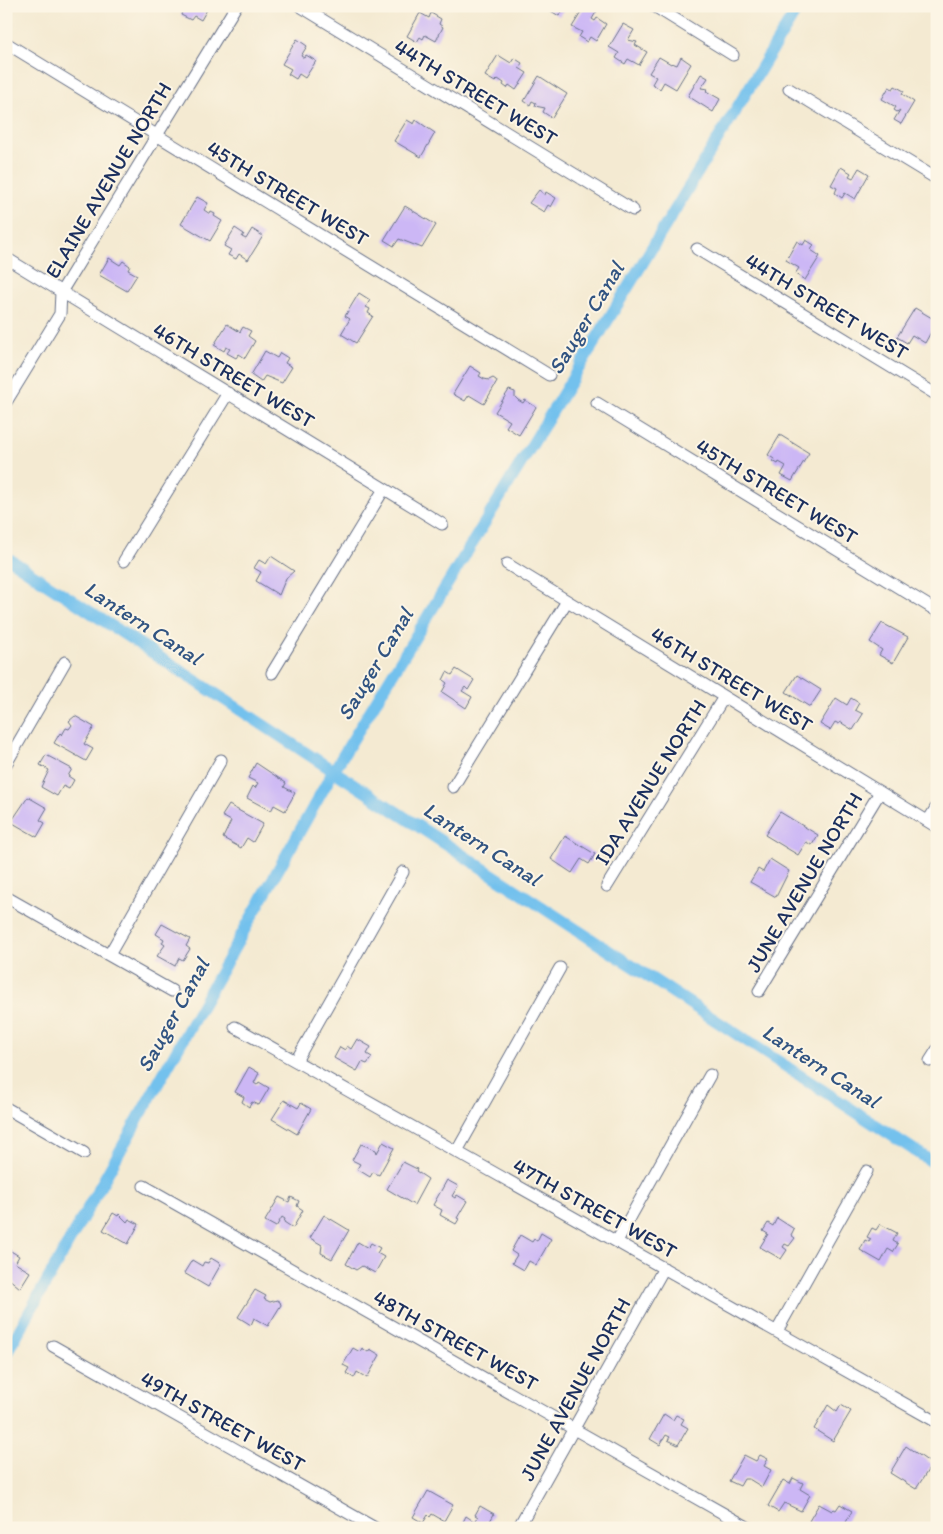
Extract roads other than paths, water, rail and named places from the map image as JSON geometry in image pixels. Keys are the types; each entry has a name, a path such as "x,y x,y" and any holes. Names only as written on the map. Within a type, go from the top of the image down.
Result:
{"street":[{"name":"ELAINE AVENUE NORTH","path":"6,402 60,314 61,292 236,6"},
{"name":"44TH STREET WEST","path":"300,6 633,210"},
{"path":"654,6 733,55"},
{"name":"45TH STREET WEST","path":"6,43 549,375"},
{"path":"789,89 937,180"},
{"name":"44TH STREET WEST","path":"697,249 937,395"},
{"name":"46TH STREET WEST","path":"6,258 442,524"},
{"path":"124,561 228,393"},
{"name":"45TH STREET WEST","path":"597,403 937,611"},
{"path":"272,673 384,489"},
{"name":"46TH STREET WEST","path":"507,564 932,824"},
{"path":"453,786 567,601"},
{"path":"6,764 65,662"},
{"name":"IDA AVENUE NORTH","path":"607,886 724,697"},
{"path":"109,955 221,760"},
{"name":"JUNE AVENUE NORTH","path":"759,991 880,792"},
{"path":"932,824 937,806"},
{"path":"296,1061 403,872"},
{"path":"6,897 172,991"},
{"path":"457,1151 560,968"},
{"name":"47TH STREET WEST","path":"235,1027 937,1422"},
{"path":"930,1061 937,1050"},
{"path":"617,1241 710,1075"},
{"path":"6,1108 84,1153"},
{"path":"777,1331 867,1172"},
{"name":"48TH STREET WEST","path":"144,1186 749,1528"},
{"name":"JUNE AVENUE NORTH","path":"518,1528 664,1268"},
{"name":"49TH STREET WEST","path":"53,1346 374,1528"}],"waterway":[{"name":"Sauger Canal","path":"6,1354 333,772 799,6"},
{"name":"Lantern Canal","path":"6,557 937,1165"}]}
